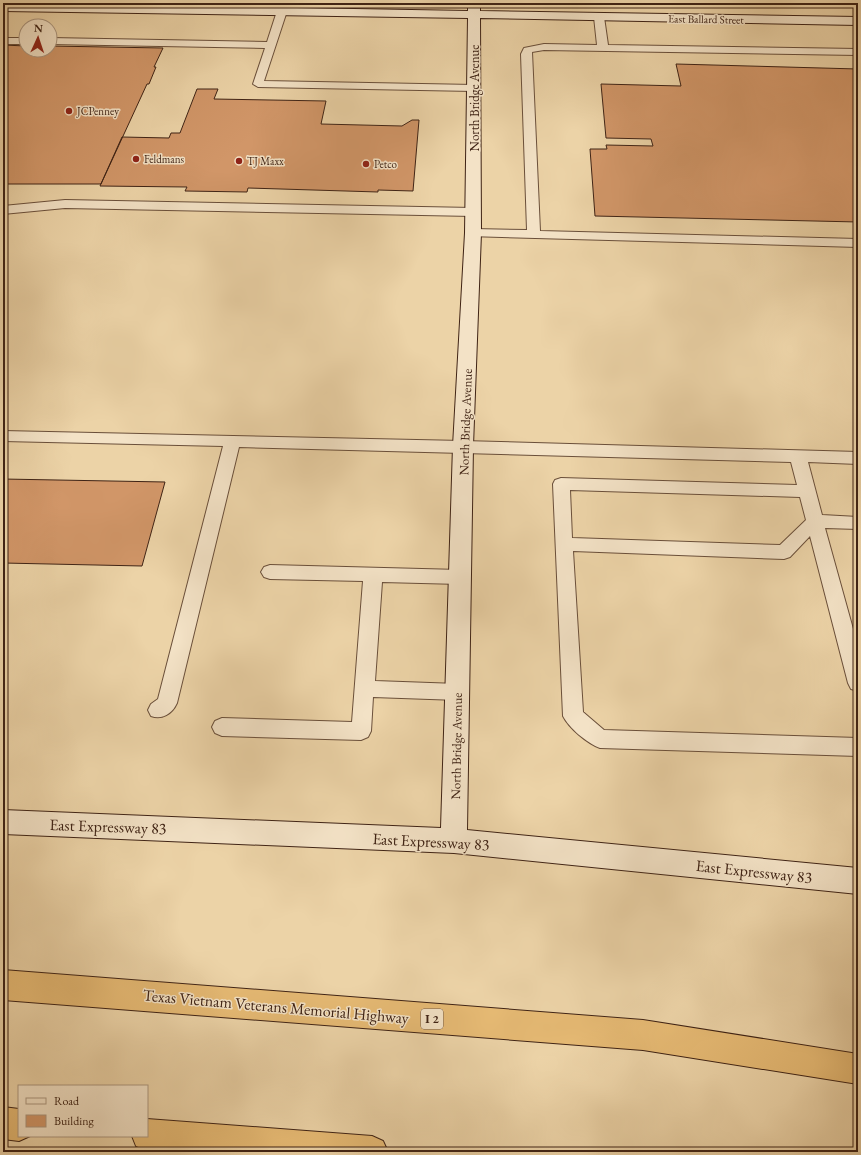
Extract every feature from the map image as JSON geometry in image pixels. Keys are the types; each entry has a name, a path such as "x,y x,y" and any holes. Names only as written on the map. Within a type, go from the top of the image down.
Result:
{"highway":[{"name":"Texas Vietnam Veterans Memorial Highway","path":"3,985 644,1035 858,1069"},
{"path":"3,1123 18,1125"},
{"path":"148,1134 372,1152"}],"street":[{"name":"East Ballard Street","path":"3,7 282,11 474,9 599,17 858,21"},
{"name":"North Bridge Avenue","path":"454,841 463,446 473,233 474,9"},
{"name":"East Expressway 83","path":"3,822 454,841 858,881"}],"lane":[{"path":"282,11 258,84 474,88"},
{"path":"599,17 603,48"},
{"path":"3,41 18,41"},
{"path":"58,41 271,45"},
{"path":"534,235 526,54 528,50 544,47 858,52"},
{"path":"3,210 65,204 473,212"},
{"path":"473,233 858,243"},
{"path":"3,436 463,446 858,458"},
{"path":"158,710 167,703 232,441"},
{"path":"798,456 858,683"},
{"path":"807,491 561,484 573,716 600,739 858,747"},
{"path":"564,544 784,552 814,521 858,523"},
{"path":"270,572 460,577"},
{"path":"222,727 361,731 366,689 373,575"},
{"path":"366,689 458,692"}],"building":[{"name":"JCPenney","path":"3,45 18,46 18,58 58,58 58,46 163,48 154,67 156,67 149,84 147,84 101,184 7,184 3,191"},
{"path":"676,64 858,69 858,222 595,216 590,149 607,149 606,145 653,146 651,139 606,138 601,84 681,86"},
{"path":"197,89 218,89 214,99 326,101 321,124 402,126 412,120 419,120 413,191 378,190 378,192 248,188 247,192 185,191 187,187 100,186 122,137 169,138 171,133 180,133"},
{"path":"3,479 165,482 142,566 3,563"}],"place":[{"name":"JCPenney","path":"69,111"},
{"name":"Feldmans","path":"136,159"},
{"name":"TJ Maxx","path":"239,161"},
{"name":"Petco","path":"366,164"}]}
